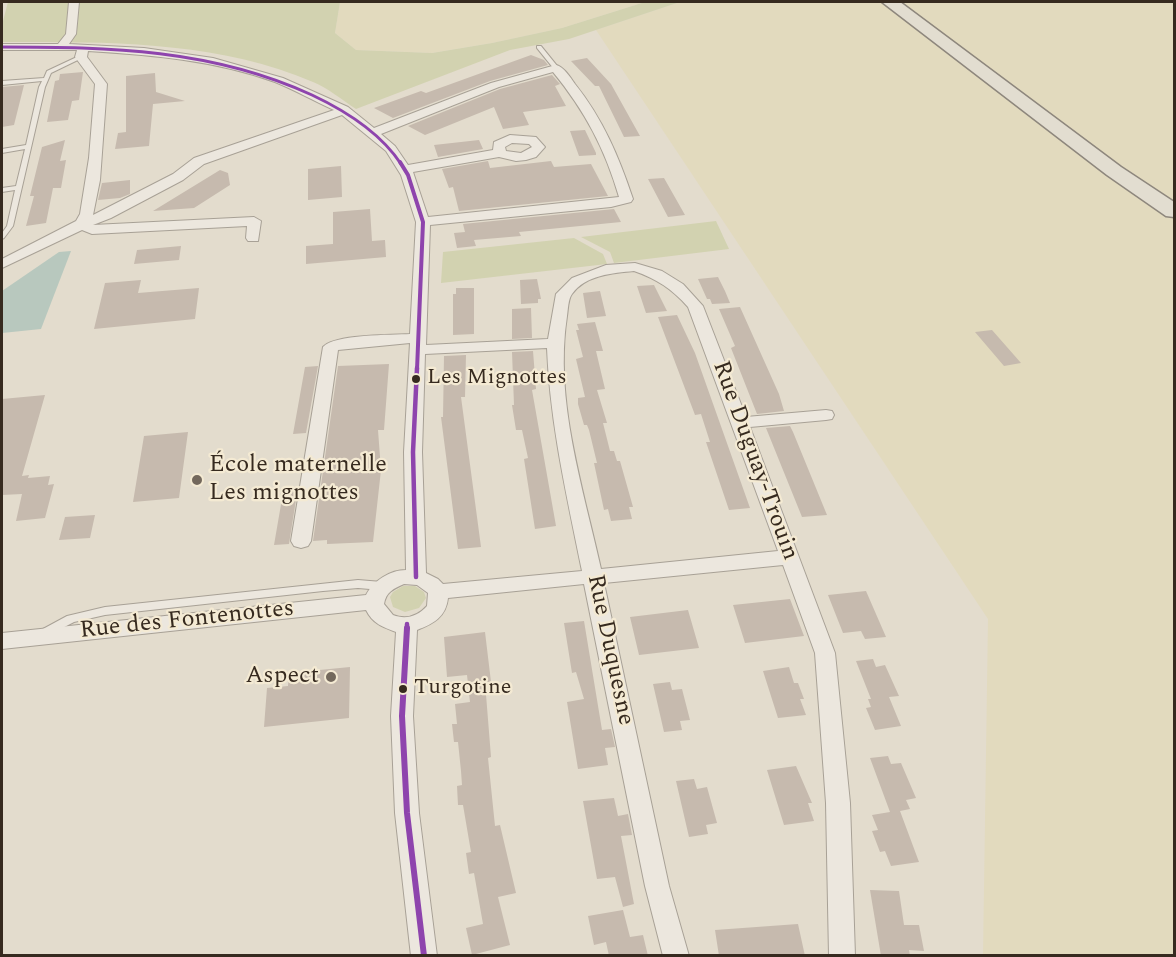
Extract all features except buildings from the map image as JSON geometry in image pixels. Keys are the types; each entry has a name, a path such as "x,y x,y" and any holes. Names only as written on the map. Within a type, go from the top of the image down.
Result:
{"main road":[{"path":"894,4 1114,171 1174,211"}],"street":[{"path":"62,46 71,33 74,2"},
{"path":"2,47 62,46 82,52 144,51 209,60 279,80 344,110 391,149 404,170 423,222 413,452 416,577"},
{"path":"82,52 102,84 89,200 86,219 82,224"},
{"path":"373,133 495,85 556,68 595,117 614,156 626,199 611,203 423,222"},
{"path":"2,264 178,177 199,161 344,110"},
{"path":"404,170 500,153"},
{"path":"82,224 92,230 254,220 254,238"},
{"name":"Rue Duguay-Trouin","path":"555,343 563,294 577,280 606,269 635,267 657,274 678,287 695,306 741,423 825,653 838,803 842,956"},
{"path":"301,541 331,347 340,344 555,343"},
{"name":"Rue Duquesne","path":"555,343 564,439 657,886 676,956"},
{"path":"741,423 826,415"},
{"path":"438,592 790,557"},
{"path":"401,577 427,580 438,592 439,602 434,612 419,622 407,624 385,621 378,615 378,594 401,577"},
{"name":"Rue des Fontenottes","path":"2,641 188,621 378,594"},
{"path":"407,624 402,716 407,813 424,956"}],"lane":[{"path":"539,47 556,68"},
{"path":"2,237 10,226 49,72 82,52"},
{"path":"2,83 46,79"},
{"path":"2,151 29,146"},
{"path":"2,190 19,188"},
{"path":"2,225 10,226"},
{"path":"40,637 70,619 105,611 358,584 378,594"},
{"path":"188,621 204,601"}],"shaded area":[{"path":"340,2 645,2 562,28 432,53 356,50 335,33"},
{"path":"680,2 1174,2 1174,955 983,955 988,619 596,30"},
{"path":"71,251 41,329 2,333 2,291 59,252"}],"green space":[{"path":"8,2 340,2 335,33 356,50 432,53 562,28 645,2 680,2 569,39 510,50 356,109 313,82 276,68 238,58 160,46 81,42 2,42 2,25"},
{"path":"716,221 729,249 614,263 610,252 581,237"},
{"path":"574,238 603,254 607,264 441,283 443,252"},
{"path":"403,586 415,586 424,592 426,598 419,608 405,612 393,607 390,597 393,592"}],"transit line":[{"path":"2,47 83,47 144,51 209,60 279,80 344,110 391,149 408,175 423,222 413,452 416,577"},
{"path":"407,624 402,716 407,813 424,956"}],"place":[{"name":"Les Mignottes","path":"416,379"},
{"name":"École maternelle Les mignottes","path":"197,480"},
{"name":"Aspect","path":"331,677"},
{"name":"Turgotine","path":"403,689"}]}
